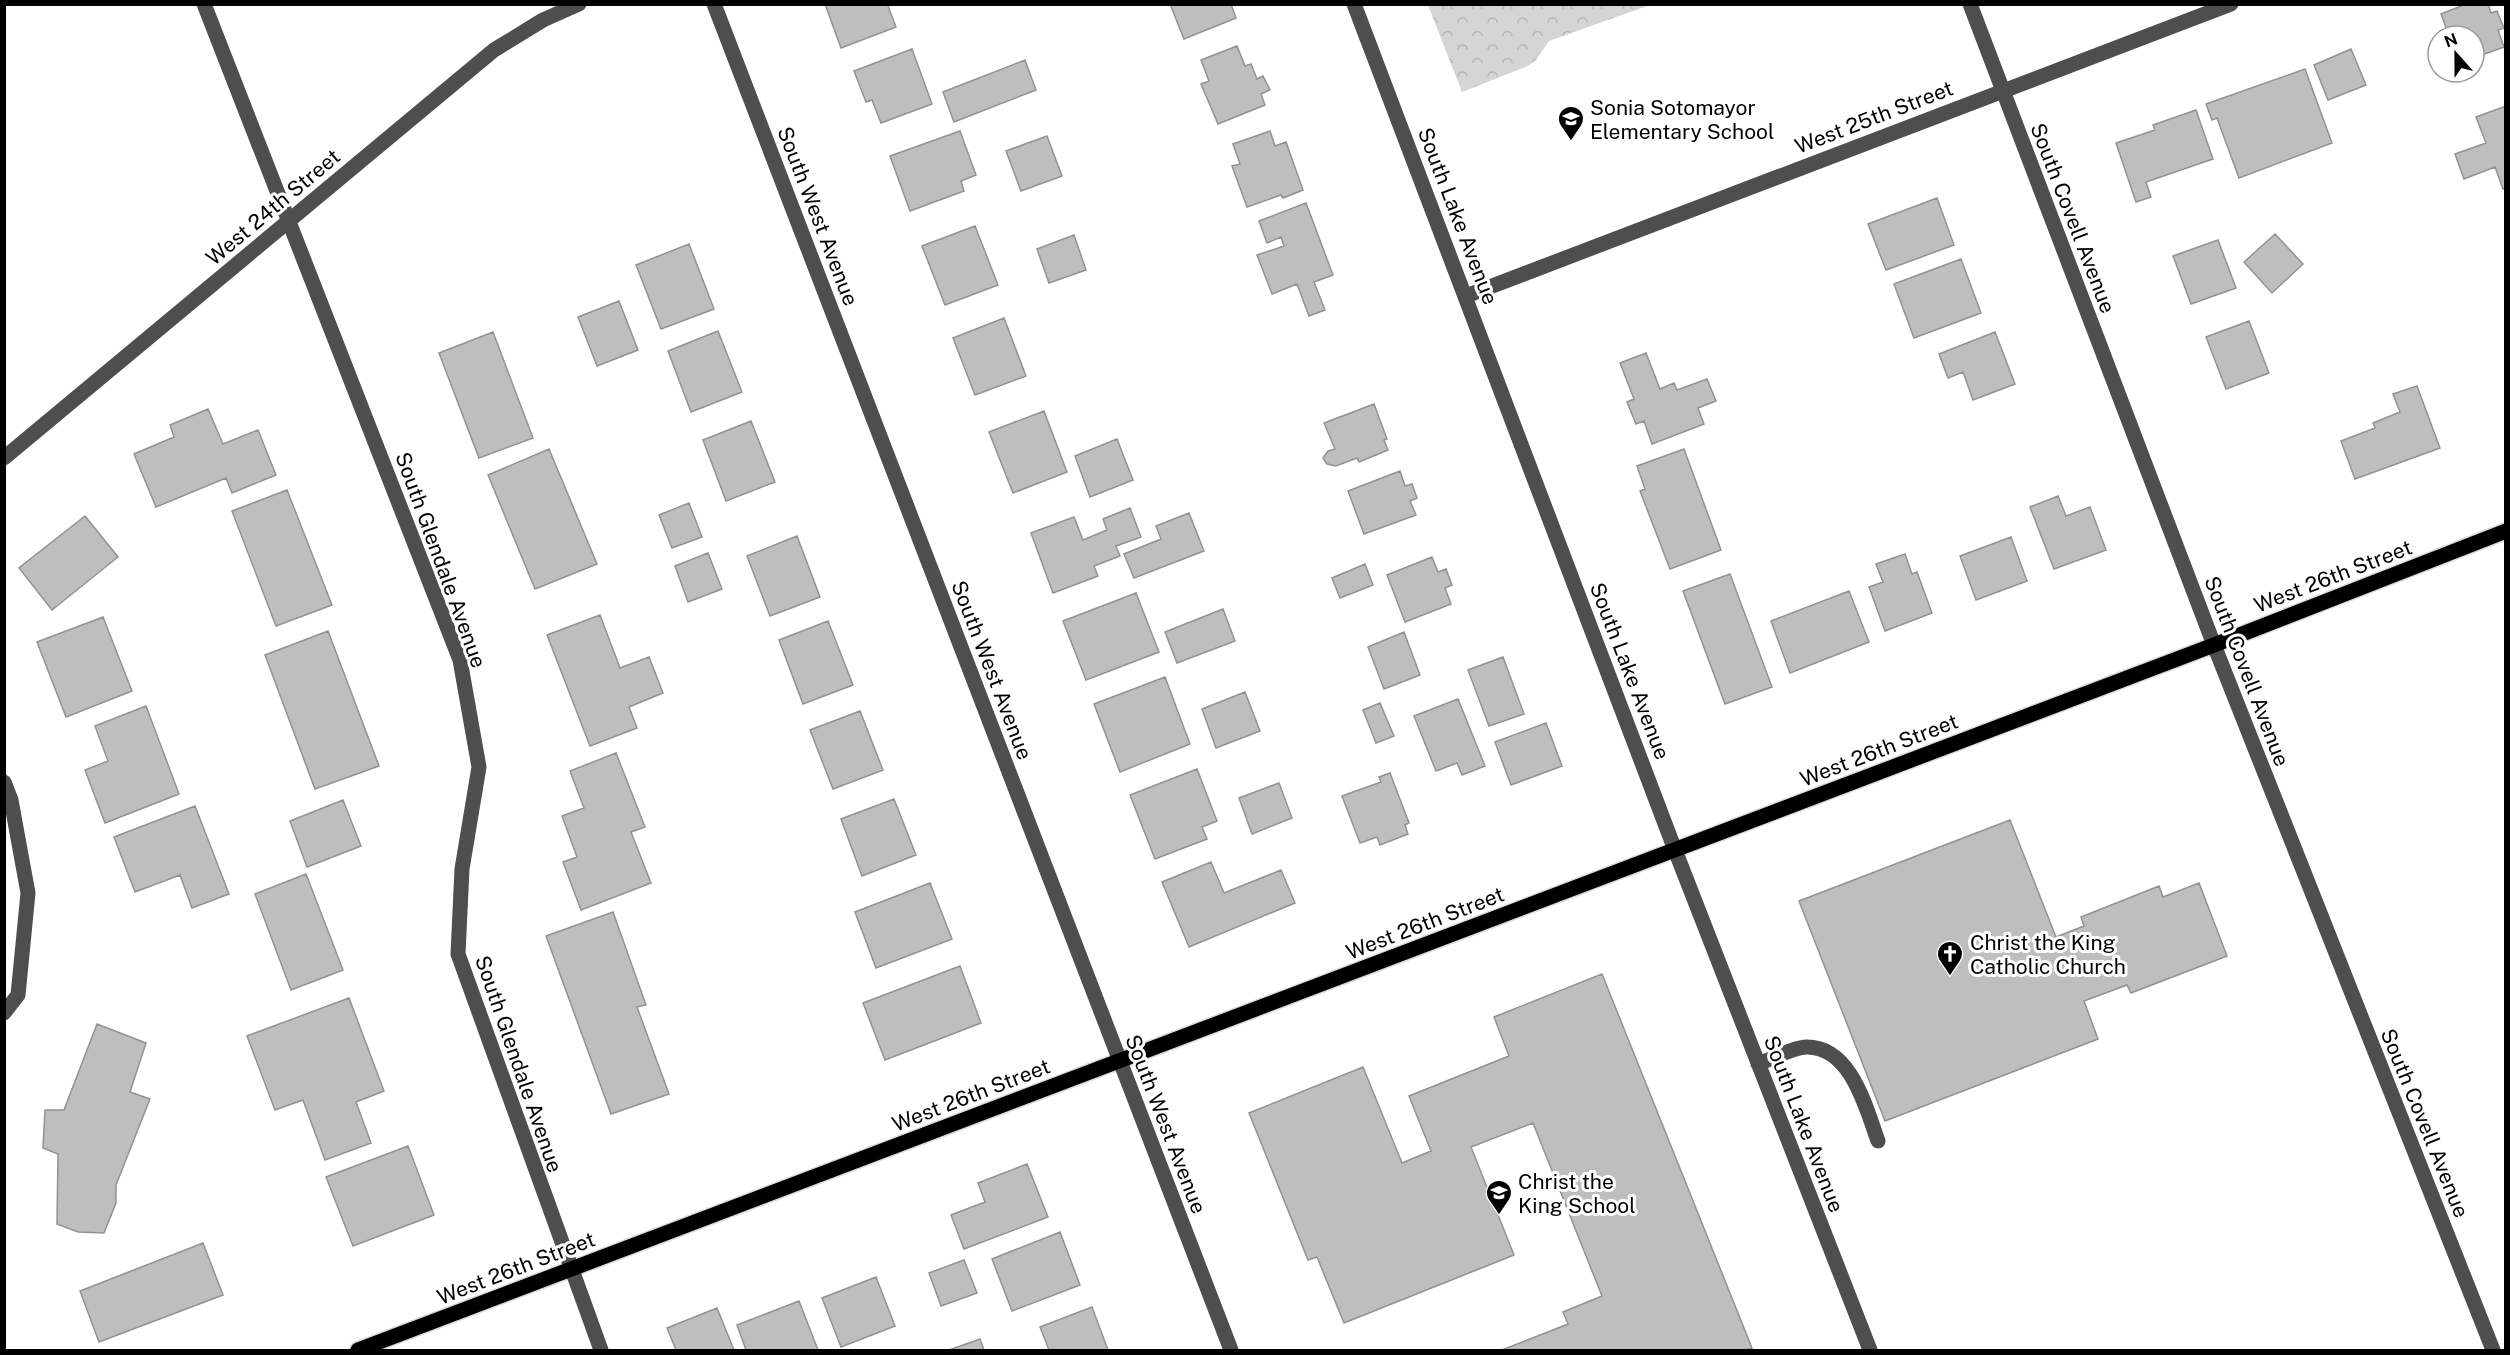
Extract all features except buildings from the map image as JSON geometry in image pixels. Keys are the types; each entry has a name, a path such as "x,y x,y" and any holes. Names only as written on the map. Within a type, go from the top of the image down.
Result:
{"main road":[{"name":"West 26th Street","path":"358,1350 2214,645 2505,531"}],"street":[{"name":"South Glendale Avenue","path":"204,4 460,660 479,767 462,869 458,954 570,1270 601,1350"},
{"name":"West 24th Street","path":"4,458 494,50 543,20 579,4"},
{"name":"South West Avenue","path":"714,4 1231,1350"},
{"name":"South Lake Avenue","path":"1354,4 1675,850 1870,1350"},
{"name":"South Covell Avenue","path":"1970,4 2214,645 2493,1350"},
{"name":"West 25th Street","path":"1466,296 2231,4"},
{"path":"4,782 10,800 28,893 18,995 4,1013"},
{"path":"1758,1064 1806,1047 1831,1055 1845,1066 1857,1082 1878,1141"}],"green space":[{"path":"1428,5 1650,5 1549,41 1536,60 1528,66 1462,92"}],"place":[{"name":"Sonia Sotomayor Elementary School","path":"1571,142"},
{"name":"Christ the King Catholic Church","path":"1950,977"},
{"name":"Christ the King School","path":"1499,1216"}]}
